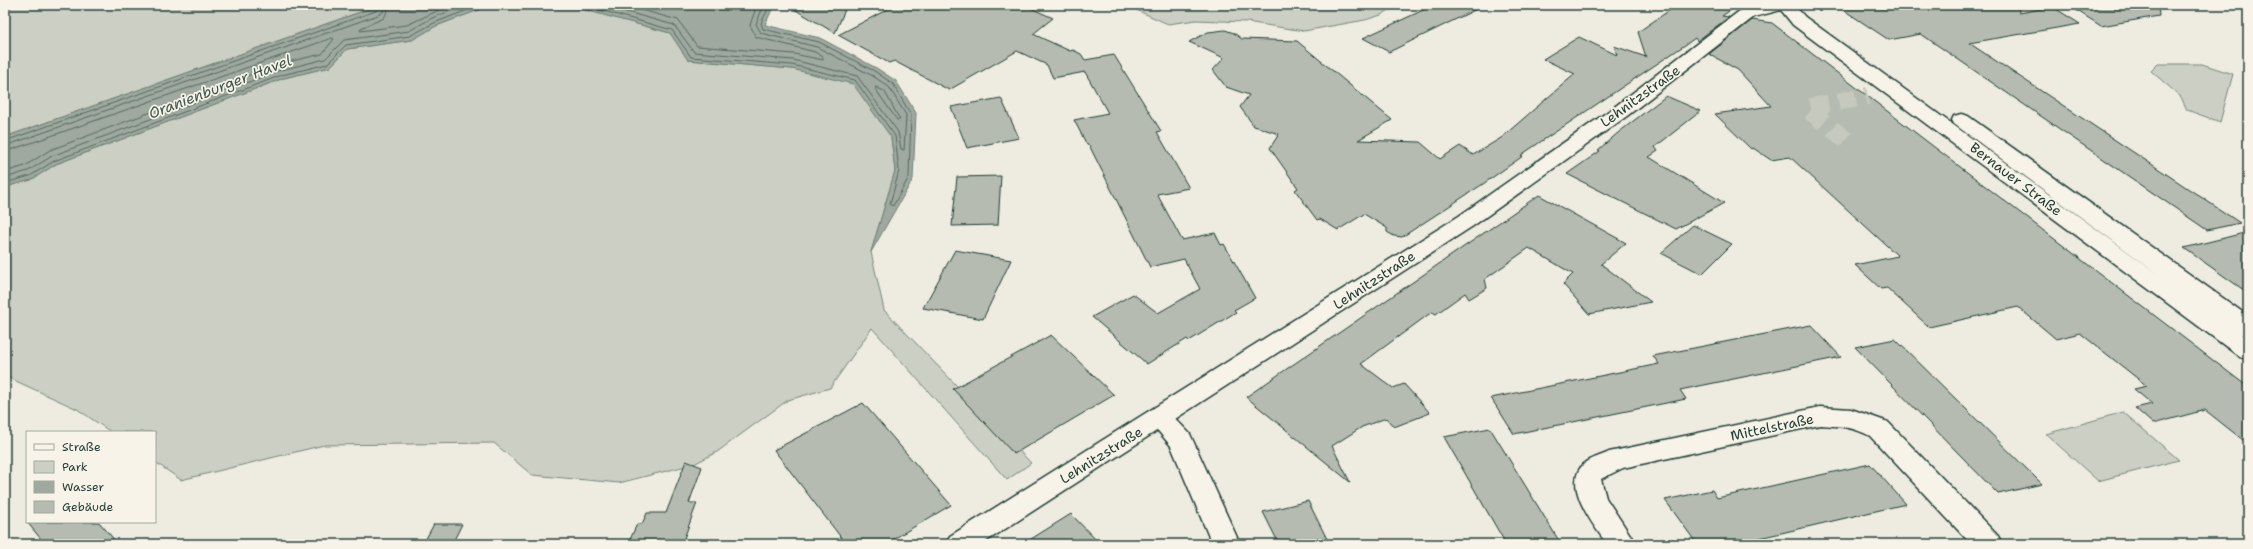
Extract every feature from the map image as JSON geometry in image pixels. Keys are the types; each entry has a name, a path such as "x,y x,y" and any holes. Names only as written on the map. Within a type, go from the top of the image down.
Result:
{"main road":[{"name":"Lehnitzstraße","path":"960,544 1160,418 1466,221 1620,112 1748,13 1779,5"},
{"name":"Bernauer Straße","path":"1786,5 1817,17 2248,328"},
{"name":"Bernauer Straße","path":"1786,5 1799,21 2248,352"},
{"name":"Mittelstraße","path":"1622,544 1592,498 1586,483 1589,474 1618,459 1820,416 1842,416 1862,420 1879,429 1988,544"},
{"path":"1160,418 1181,441 1226,544"}],"green space":[{"path":"5,5 380,5 5,137"},
{"path":"492,5 567,5 670,33 688,60 792,69 853,83 891,137 895,171 871,252 884,310 1031,463 1007,480 872,328 830,388 788,400 717,452 694,464 619,483 532,475 494,443 324,445 181,480 156,463 156,431 110,431 77,409 5,376 5,187 31,180 56,164 284,78 330,67 347,49 412,40 436,26"},
{"path":"1125,5 1398,5 1381,15 1365,20 1304,31 1246,22 1196,20 1168,24"},
{"path":"2158,64 2202,64 2233,74 2220,122 2187,110 2181,97 2151,71"},
{"path":"2123,412 2179,460 2098,481 2046,434"}],"water":[{"name":"Oranienburger Havel","path":"380,5 492,5 436,26 412,40 347,49 330,67 284,78 56,164 31,180 5,187 5,137"},
{"path":"567,5 774,5 765,25 820,38 878,69 896,81 916,113 913,179 871,252 895,171 891,137 853,84 792,69 688,60 670,33"}],"building":[{"path":"787,5 847,5 835,33"},
{"path":"896,5 1024,5 1053,18 1033,34 1070,51 1073,50 1081,54 1085,60 1114,55 1161,131 1157,132 1189,188 1157,194 1182,240 1215,233 1221,245 1224,244 1255,298 1234,310 1236,312 1189,341 1187,339 1147,364 1092,317 1133,294 1158,313 1200,289 1184,259 1150,267 1089,145 1087,145 1074,120 1108,113 1085,72 1053,78 1047,65 1017,51 949,90 894,61 889,63 838,35"},
{"path":"1434,5 1485,5 1389,52 1363,38"},
{"path":"1677,5 1738,5 1722,16 1729,17 1697,41 1695,38 1521,155 1523,156 1483,184 1402,237 1394,236 1387,232 1387,228 1364,214 1338,230 1320,219 1317,220 1295,190 1298,188 1270,148 1279,134 1254,126 1240,107 1249,95 1226,87 1213,70 1224,58 1189,42 1208,32 1225,30 1234,33 1242,39 1297,41 1392,120 1358,140 1420,142 1440,159 1460,146 1473,155 1501,138 1575,74 1543,59 1579,37 1617,55 1614,46 1646,57 1638,32"},
{"path":"1836,5 2018,5 2019,13 2053,7 2080,24 1969,43 2240,223 2207,230 1921,34 1889,40"},
{"path":"2112,5 2158,5 2159,16 2101,26 2076,10"},
{"path":"1752,20 1772,23 2248,387 2248,444 2205,410 2153,424 2135,408 2152,404 2134,389 2147,386 2080,333 2056,339 2018,307 1929,327 1887,288 1881,289 1855,265 1898,256 1790,157 1771,160 1753,148 1751,149 1715,114 1771,106 1738,70 1709,54"},
{"path":"1666,96 1701,111 1655,147 1658,151 1649,157 1724,203 1676,229 1567,174 1600,151 1598,150 1619,132"},
{"path":"1001,98 1019,138 967,148 951,107"},
{"path":"1001,176 998,225 952,226 957,177"},
{"path":"1539,195 1626,243 1601,264 1651,302 1589,314 1563,284 1573,274 1529,248 1485,279 1487,288 1469,299 1465,293 1436,314 1432,312 1361,364 1393,388 1404,384 1430,413 1394,427 1386,418 1362,427 1332,446 1350,482 1246,397"},
{"path":"1693,225 1732,244 1702,274 1661,253"},
{"path":"2248,232 2248,293 2184,248"},
{"path":"955,250 1011,260 983,319 923,308"},
{"path":"1811,325 1841,357 1680,390 1686,399 1514,434 1491,398 1659,364 1653,356"},
{"path":"1051,335 1114,395 1014,454 953,389"},
{"path":"1895,339 2042,484 1998,494 1855,347"},
{"path":"863,403 951,505 885,544 846,544 774,450"},
{"path":"1490,428 1561,544 1506,544 1444,437"},
{"path":"686,461 702,467 689,503 697,503 682,544 628,544 637,524 642,524 647,513 666,513"},
{"path":"1870,464 1906,504 1751,540 1754,544 1697,544 1665,500 1712,490 1717,498"},
{"path":"1308,501 1327,539 1306,544 1279,544 1263,512"},
{"path":"1071,514 1100,544 1023,544"},
{"path":"28,523 100,523 118,544 45,544"},
{"path":"434,524 462,524 452,544 423,544"}],"tunnel":[{"path":"1846,140 1806,108 1868,96"}]}
